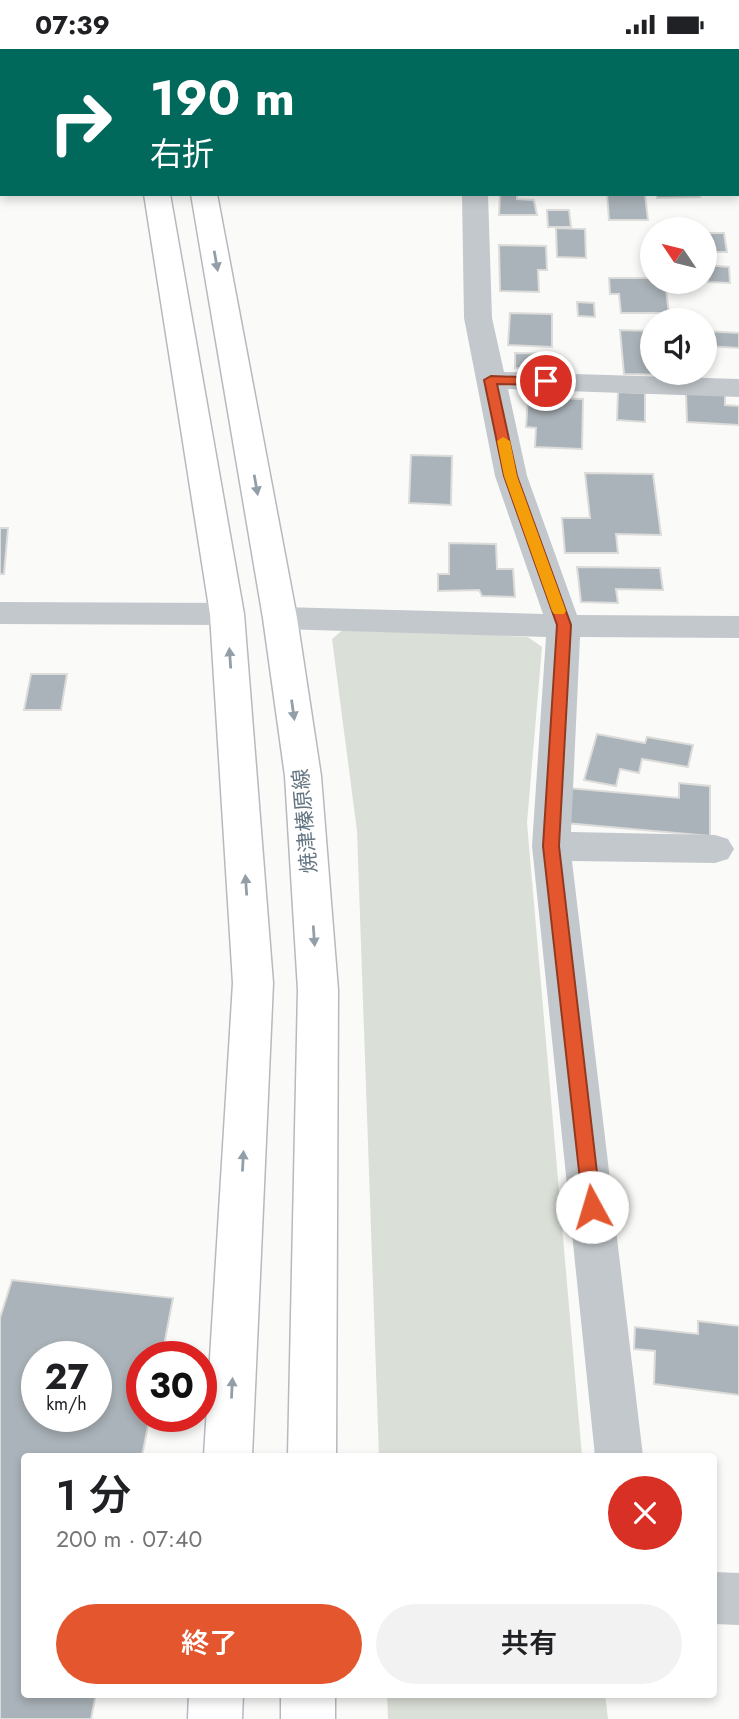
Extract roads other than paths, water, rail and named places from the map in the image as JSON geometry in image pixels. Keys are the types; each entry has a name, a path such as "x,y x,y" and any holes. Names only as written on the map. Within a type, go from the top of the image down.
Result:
{"main road":[{"path":"157,196 227,614 253,983 229,1453"},
{"name":"焼津榛原線","path":"204,196 280,618 303,776 318,990 312,1453"},
{"path":"215,1719 216,1698"},
{"path":"308,1719 309,1698"}],"street":[{"path":"475,196 478,318 510,476 564,625 551,846 619,1453"},
{"path":"491,380 739,388"},
{"path":"0,614 227,614"},
{"path":"280,618 739,627"},
{"path":"551,846 715,849"},
{"path":"717,1598 739,1599"}]}
